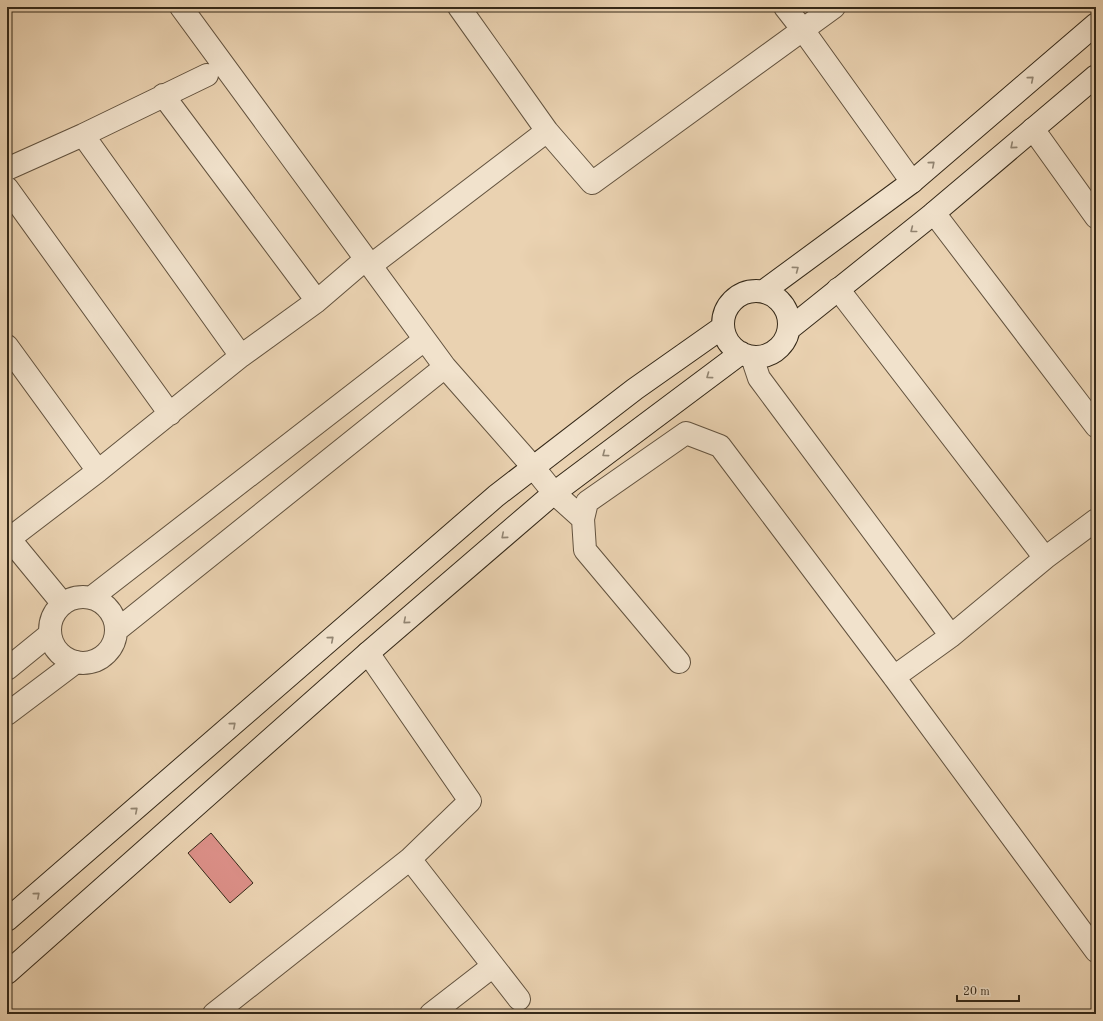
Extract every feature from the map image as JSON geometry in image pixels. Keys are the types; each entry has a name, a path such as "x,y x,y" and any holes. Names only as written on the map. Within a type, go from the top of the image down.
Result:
{"street":[{"path":"181,7 445,367 554,493 583,519"},
{"path":"459,7 547,131 592,184 834,7"},
{"path":"785,7 912,182"},
{"path":"764,292 912,182 1096,24"},
{"path":"7,169 83,135 207,75"},
{"path":"789,329 934,213 1096,76"},
{"path":"163,95 317,301"},
{"path":"1033,129 1096,217"},
{"path":"63,604 10,546 98,471 241,356 547,131"},
{"path":"83,135 241,356"},
{"path":"7,188 170,414"},
{"path":"934,213 1096,426"},
{"path":"838,289 1045,558"},
{"path":"7,973 368,654 554,493 746,355 770,354 779,348 785,340 789,329 788,315 781,302 773,295 764,292 753,290 743,293 734,298 725,311 723,327 725,337 730,346 746,355 759,378 951,636"},
{"path":"7,920 496,496 635,389 723,327"},
{"path":"91,598 424,340"},
{"path":"7,346 98,471"},
{"path":"117,630 445,367"},
{"path":"679,662 586,550 583,519 588,502 686,433 720,446 894,677 1096,951"},
{"path":"894,677 951,636 1045,558 1096,520"},
{"path":"76,598 91,598 104,604 114,616 117,630 113,645 104,656 91,662 76,662 64,657 55,647 50,634 53,617 63,604 76,598"},
{"path":"7,669 50,634"},
{"path":"214,1014 410,859 470,801 368,654"},
{"path":"7,714 76,662"},
{"path":"410,859 519,999"},
{"path":"431,1014 493,966"}],"building":[{"path":"211,833 253,883 230,903 188,853"}]}
